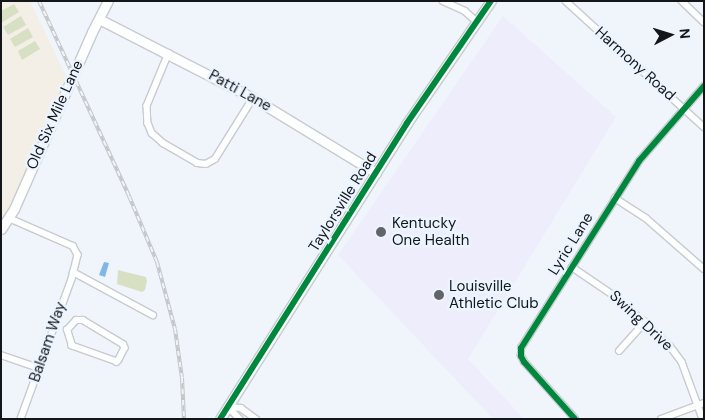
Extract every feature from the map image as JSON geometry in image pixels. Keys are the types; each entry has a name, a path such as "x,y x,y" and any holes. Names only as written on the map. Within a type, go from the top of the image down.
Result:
{"street":[{"name":"Old Six Mile Lane","path":"1,229 9,218 108,1"},
{"path":"443,1 465,11 476,21"},
{"name":"Taylorsville Road","path":"220,419 376,173 491,1"},
{"name":"Harmony Road","path":"566,1 704,127"},
{"path":"682,1 704,22"},
{"name":"Patti Lane","path":"99,19 253,98 376,173"},
{"path":"169,54 147,106 148,123 152,133 163,143 197,163 206,164 215,158 253,98"},
{"name":"Lyric Lane","path":"575,419 524,362 520,353 522,345 639,161 704,86"},
{"path":"615,198 646,218 704,269"},
{"path":"9,218 75,248 78,255 74,269 154,315"},
{"name":"Swing Drive","path":"572,267 606,289 645,322 675,352 682,362 701,404 703,419"},
{"name":"Balsam Way","path":"21,419 74,269"},
{"path":"76,320 82,320 123,344 125,348 117,362 72,346 67,330 76,320"},
{"path":"619,351 645,322"},
{"path":"54,326 67,330"},
{"path":"1,355 39,368"},
{"path":"661,419 701,404"},
{"path":"228,407 240,419"},
{"path":"228,407 241,408 256,419"}],"shaded area":[{"path":"1,1 30,1 66,76 46,135 1,226"},
{"path":"503,16 616,117 468,359 524,419 493,419 338,255"}],"green space":[{"path":"14,4 19,12 1,23 1,11"},
{"path":"21,16 26,25 8,35 3,27"},
{"path":"28,28 33,37 15,47 10,39"},
{"path":"35,41 40,49 22,60 18,51"},
{"path":"118,270 146,277 145,290 142,292 117,284"}],"water":[{"path":"104,262 109,263 105,277 99,275"}],"railway":[{"path":"39,1 129,196 157,262 175,329 182,378 184,419"}],"cycle path":[{"path":"220,419 407,123 491,1"},
{"path":"575,419 524,362 521,356 521,348 639,161 704,86"}],"place":[{"name":"Kentucky One Health","path":"381,232"},
{"name":"Louisville Athletic Club","path":"439,295"}]}
